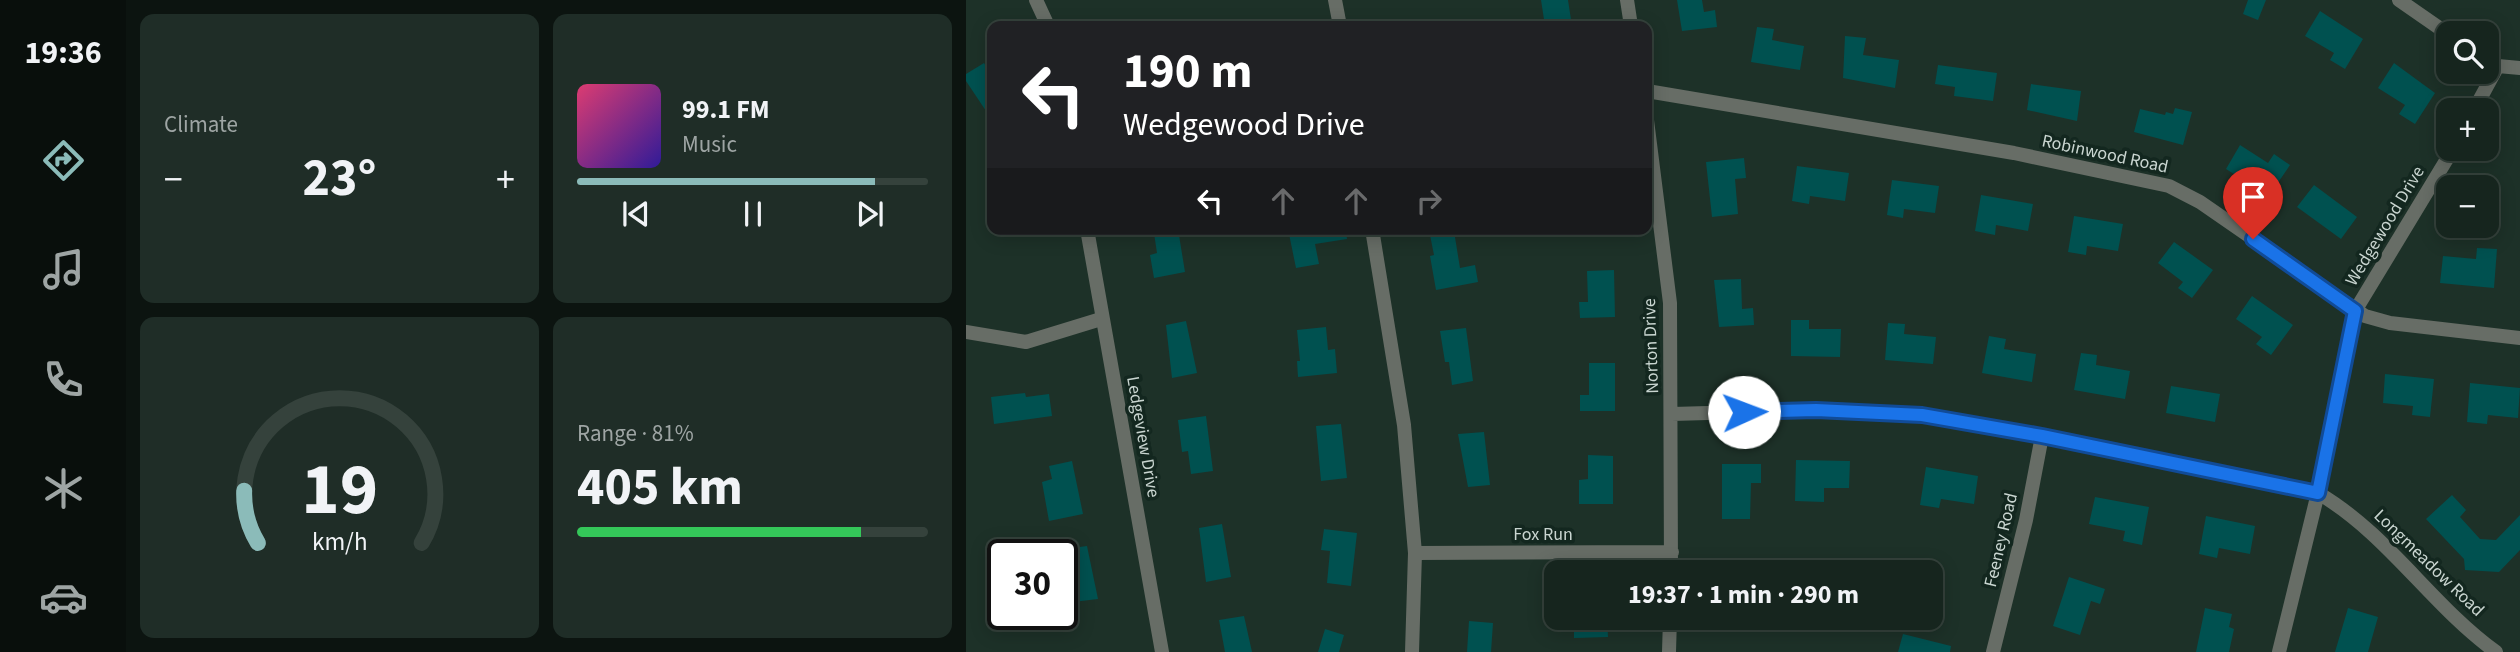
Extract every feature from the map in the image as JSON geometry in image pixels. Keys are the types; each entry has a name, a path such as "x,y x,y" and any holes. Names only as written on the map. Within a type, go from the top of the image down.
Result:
{"street":[{"path":"1036,0 1046,21"},
{"path":"1335,0 1339,21"},
{"path":"1626,0 1630,21"},
{"path":"2399,0 2436,26"},
{"path":"2499,64 2520,68"},
{"name":"Robinwood Road","path":"1652,92 2014,153 2169,186 2200,202 2355,311 2390,323 2520,338"},
{"name":"Norton Drive","path":"1652,160 1670,303 1672,560"},
{"name":"Wedgewood Drive","path":"2279,652 2318,493 2355,311 2446,161"},
{"name":"Ledgeview Drive","path":"1088,235 1162,652"},
{"path":"1373,235 1404,425 1415,553 1412,652"},
{"path":"966,332 1026,342 1101,319"},
{"name":"Longmeadow Road","path":"1672,414 1816,410 1922,415 2042,436 2318,493 2340,506 2381,540 2455,616 2496,652"},
{"name":"Feeney Road","path":"1993,652 2026,520 2042,436"},
{"name":"Fox Run","path":"1415,553 1672,552"},
{"path":"1669,652 1670,630"}],"building":[{"path":"1541,0 1568,0 1571,21 1544,21"},
{"path":"1677,0 1702,0 1704,12 1715,10 1717,27 1682,31"},
{"path":"2248,0 2266,0 2258,20 2243,14"},
{"path":"2320,11 2363,39 2345,69 2330,60 2334,53 2305,36"},
{"path":"1757,27 1774,29 1772,40 1804,46 1800,70 1751,62"},
{"path":"1845,36 1866,38 1863,55 1899,60 1895,88 1843,78"},
{"path":"984,63 987,68 987,112 966,81 966,74"},
{"path":"2394,63 2435,93 2415,124 2399,114 2405,105 2378,88"},
{"path":"1938,65 1997,73 1993,101 1954,96 1955,87 1935,84"},
{"path":"2031,84 2081,91 2077,121 2027,110"},
{"path":"2175,108 2192,112 2183,145 2134,132 2140,109 2165,115 2166,112 2173,114"},
{"path":"2240,145 2268,163 2274,154 2290,165 2269,196 2226,169"},
{"path":"1744,158 1746,178 1735,179 1738,214 1712,217 1706,162"},
{"path":"1797,166 1849,173 1845,201 1810,196 1809,204 1792,201"},
{"path":"1892,180 1939,186 1935,213 1904,209 1903,218 1887,215"},
{"path":"2314,185 2357,217 2341,239 2297,207"},
{"path":"1981,195 2033,204 2028,231 1996,225 1995,235 1975,231"},
{"path":"2074,216 2123,224 2118,251 2087,246 2086,255 2068,252"},
{"path":"1154,235 1179,235 1185,272 1154,278 1150,255 1157,253"},
{"path":"1289,235 1347,235 1347,239 1315,244 1319,264 1296,268"},
{"path":"1430,235 1455,235 1460,268 1475,265 1478,282 1436,290 1430,256 1434,255"},
{"path":"2174,242 2213,270 2192,298 2178,288 2183,282 2158,263"},
{"path":"2477,248 2497,249 2494,288 2440,283 2443,256 2476,259"},
{"path":"1614,270 1615,317 1580,318 1579,302 1588,302 1587,271"},
{"path":"1741,279 1742,309 1753,308 1754,325 1719,327 1714,280"},
{"path":"2252,296 2293,325 2271,355 2256,344 2262,337 2236,319"},
{"path":"1791,320 1809,320 1809,329 1841,329 1840,357 1791,356"},
{"path":"1186,321 1197,373 1172,378 1166,325"},
{"path":"1888,323 1905,324 1904,334 1936,337 1933,364 1885,360"},
{"path":"1326,327 1328,350 1335,349 1337,373 1298,377 1297,361 1300,361 1297,330"},
{"path":"1466,328 1473,381 1452,385 1440,331"},
{"path":"1989,336 2006,339 2004,349 2036,354 2032,382 1982,373"},
{"path":"2081,353 2097,355 2096,365 2130,371 2125,399 2074,390"},
{"path":"1589,363 1615,363 1615,411 1580,411 1580,395 1589,395"},
{"path":"2385,374 2434,379 2430,417 2412,415 2413,406 2383,403"},
{"path":"2470,383 2520,388 2518,418 2488,415 2487,424 2467,422"},
{"path":"2171,386 2220,394 2215,422 2166,413"},
{"path":"1025,393 1026,397 1049,394 1052,416 994,424 991,397"},
{"path":"1206,416 1213,471 1191,474 1188,451 1182,452 1178,420"},
{"path":"1341,424 1347,478 1321,481 1316,426"},
{"path":"1484,432 1490,485 1468,487 1458,434"},
{"path":"1588,455 1613,456 1613,504 1579,504 1579,480 1588,479"},
{"path":"1796,460 1850,461 1849,488 1824,488 1824,502 1795,501"},
{"path":"1072,461 1083,514 1049,521 1042,482 1052,479 1049,466"},
{"path":"1722,464 1761,464 1761,483 1751,483 1750,519 1722,519"},
{"path":"1926,467 1978,476 1974,504 1941,499 1939,508 1920,505"},
{"path":"2452,495 2466,510 2460,517 2480,539 2496,540 2520,515 2520,550 2499,572 2465,570 2464,559 2426,519"},
{"path":"2095,497 2149,507 2142,545 2123,541 2125,531 2089,524"},
{"path":"2206,516 2255,526 2250,554 2219,548 2217,558 2199,554"},
{"path":"1222,524 1231,577 1206,582 1199,528"},
{"path":"1324,529 1357,533 1351,586 1327,583 1330,551 1321,550"},
{"path":"1087,546 1098,599 1078,601 1078,547"},
{"path":"2069,577 2105,589 2100,604 2091,601 2080,635 2053,626"},
{"path":"2205,608 2232,614 2229,627 2234,629 2229,652 2196,652"},
{"path":"2348,608 2378,617 2368,652 2335,652"},
{"path":"1244,616 1252,652 1225,652 1219,620"},
{"path":"1469,621 1493,623 1491,652 1467,652"},
{"path":"1325,629 1344,635 1339,652 1318,652"},
{"path":"1574,630 1608,630 1608,637 1574,638"},
{"path":"1903,634 1951,646 1950,652 1898,652"}],"route":[{"path":"1744,412 1816,410 1922,415 2042,436 2318,493 2355,311 2253,239"}]}
